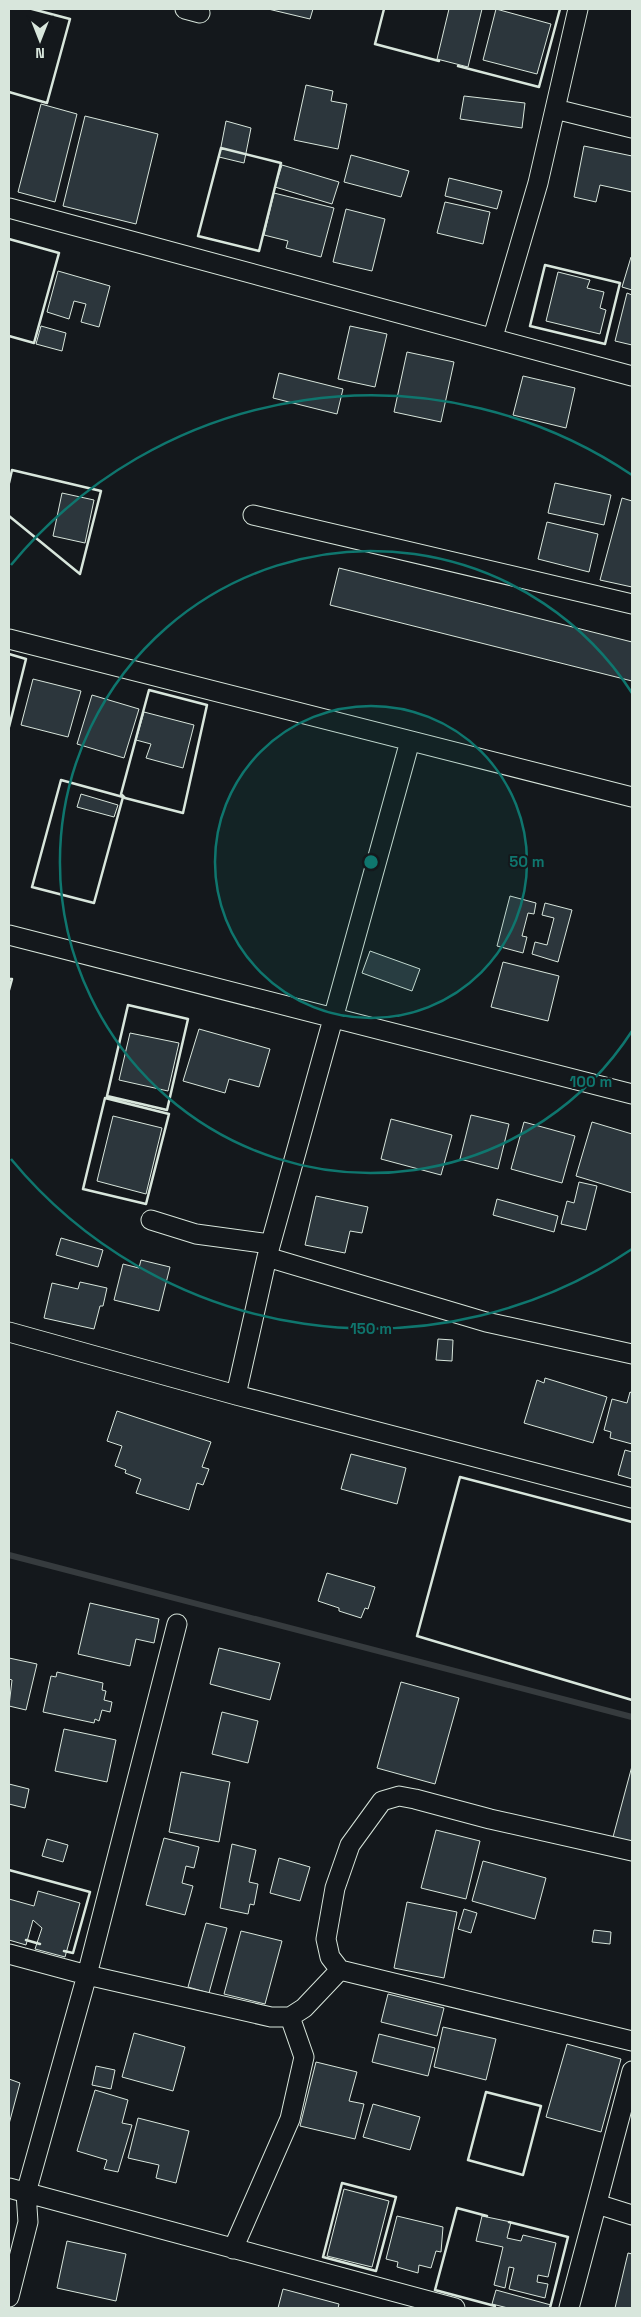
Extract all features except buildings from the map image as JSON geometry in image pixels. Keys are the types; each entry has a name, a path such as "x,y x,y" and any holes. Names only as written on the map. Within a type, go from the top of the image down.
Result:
{"street":[{"path":"493,337 538,183 578,9"},
{"path":"555,109 632,128"},
{"path":"9,208 632,376"},
{"path":"253,515 632,604"},
{"path":"9,639 632,797"},
{"path":"236,1395 268,1250 410,740"},
{"path":"9,935 331,1019 632,1094"},
{"path":"151,1220 196,1234 268,1250 486,1322 632,1354"},
{"path":"9,1334 632,1498"},
{"path":"9,2297 28,2222 18,2191 87,1975 177,1624"},
{"path":"632,1851 399,1796 382,1801 350,1845 335,1888 326,1939 330,1957 340,1970 632,2041"},
{"path":"9,1954 87,1975 271,2017 290,2017 304,2008 340,1970"},
{"path":"233,2249 290,2120 304,2057 290,2017"},
{"path":"570,2308 632,2072"},
{"path":"18,2191 455,2308"},
{"path":"597,2204 632,2215"}],"waterway":[{"path":"9,1555 632,1717"}],"wall":[{"path":"9,92 47,103 70,19 32,9"},
{"path":"384,9 375,44 439,61"},
{"path":"458,66 539,87 560,9"},
{"path":"221,148 281,163 259,251 198,236 221,148"},
{"path":"9,239 59,253 34,343 9,336"},
{"path":"545,265 620,283 605,344 530,326 545,265"},
{"path":"9,483 12,470 101,491 80,574 9,516"},
{"path":"9,654 26,659 9,727"},
{"path":"149,690 207,705 183,813 125,798 121,794 149,690"},
{"path":"61,780 123,797 94,903 32,887 61,780"},
{"path":"9,979 12,979 9,990"},
{"path":"128,1005 188,1019 167,1110 107,1096 128,1005"},
{"path":"105,1098 169,1114 146,1204 83,1189 105,1098"},
{"path":"632,1522 460,1477 417,1636 632,1700"},
{"path":"9,1870 90,1892 73,1953 64,1951"},
{"path":"26,1940 40,1944"},
{"path":"486,2092 541,2106 523,2175 468,2160 486,2092"},
{"path":"342,2183 396,2197 376,2271 323,2257 342,2183"},
{"path":"487,2216 457,2208 435,2290 495,2306"},
{"path":"509,2222 568,2237 550,2308"}]}
